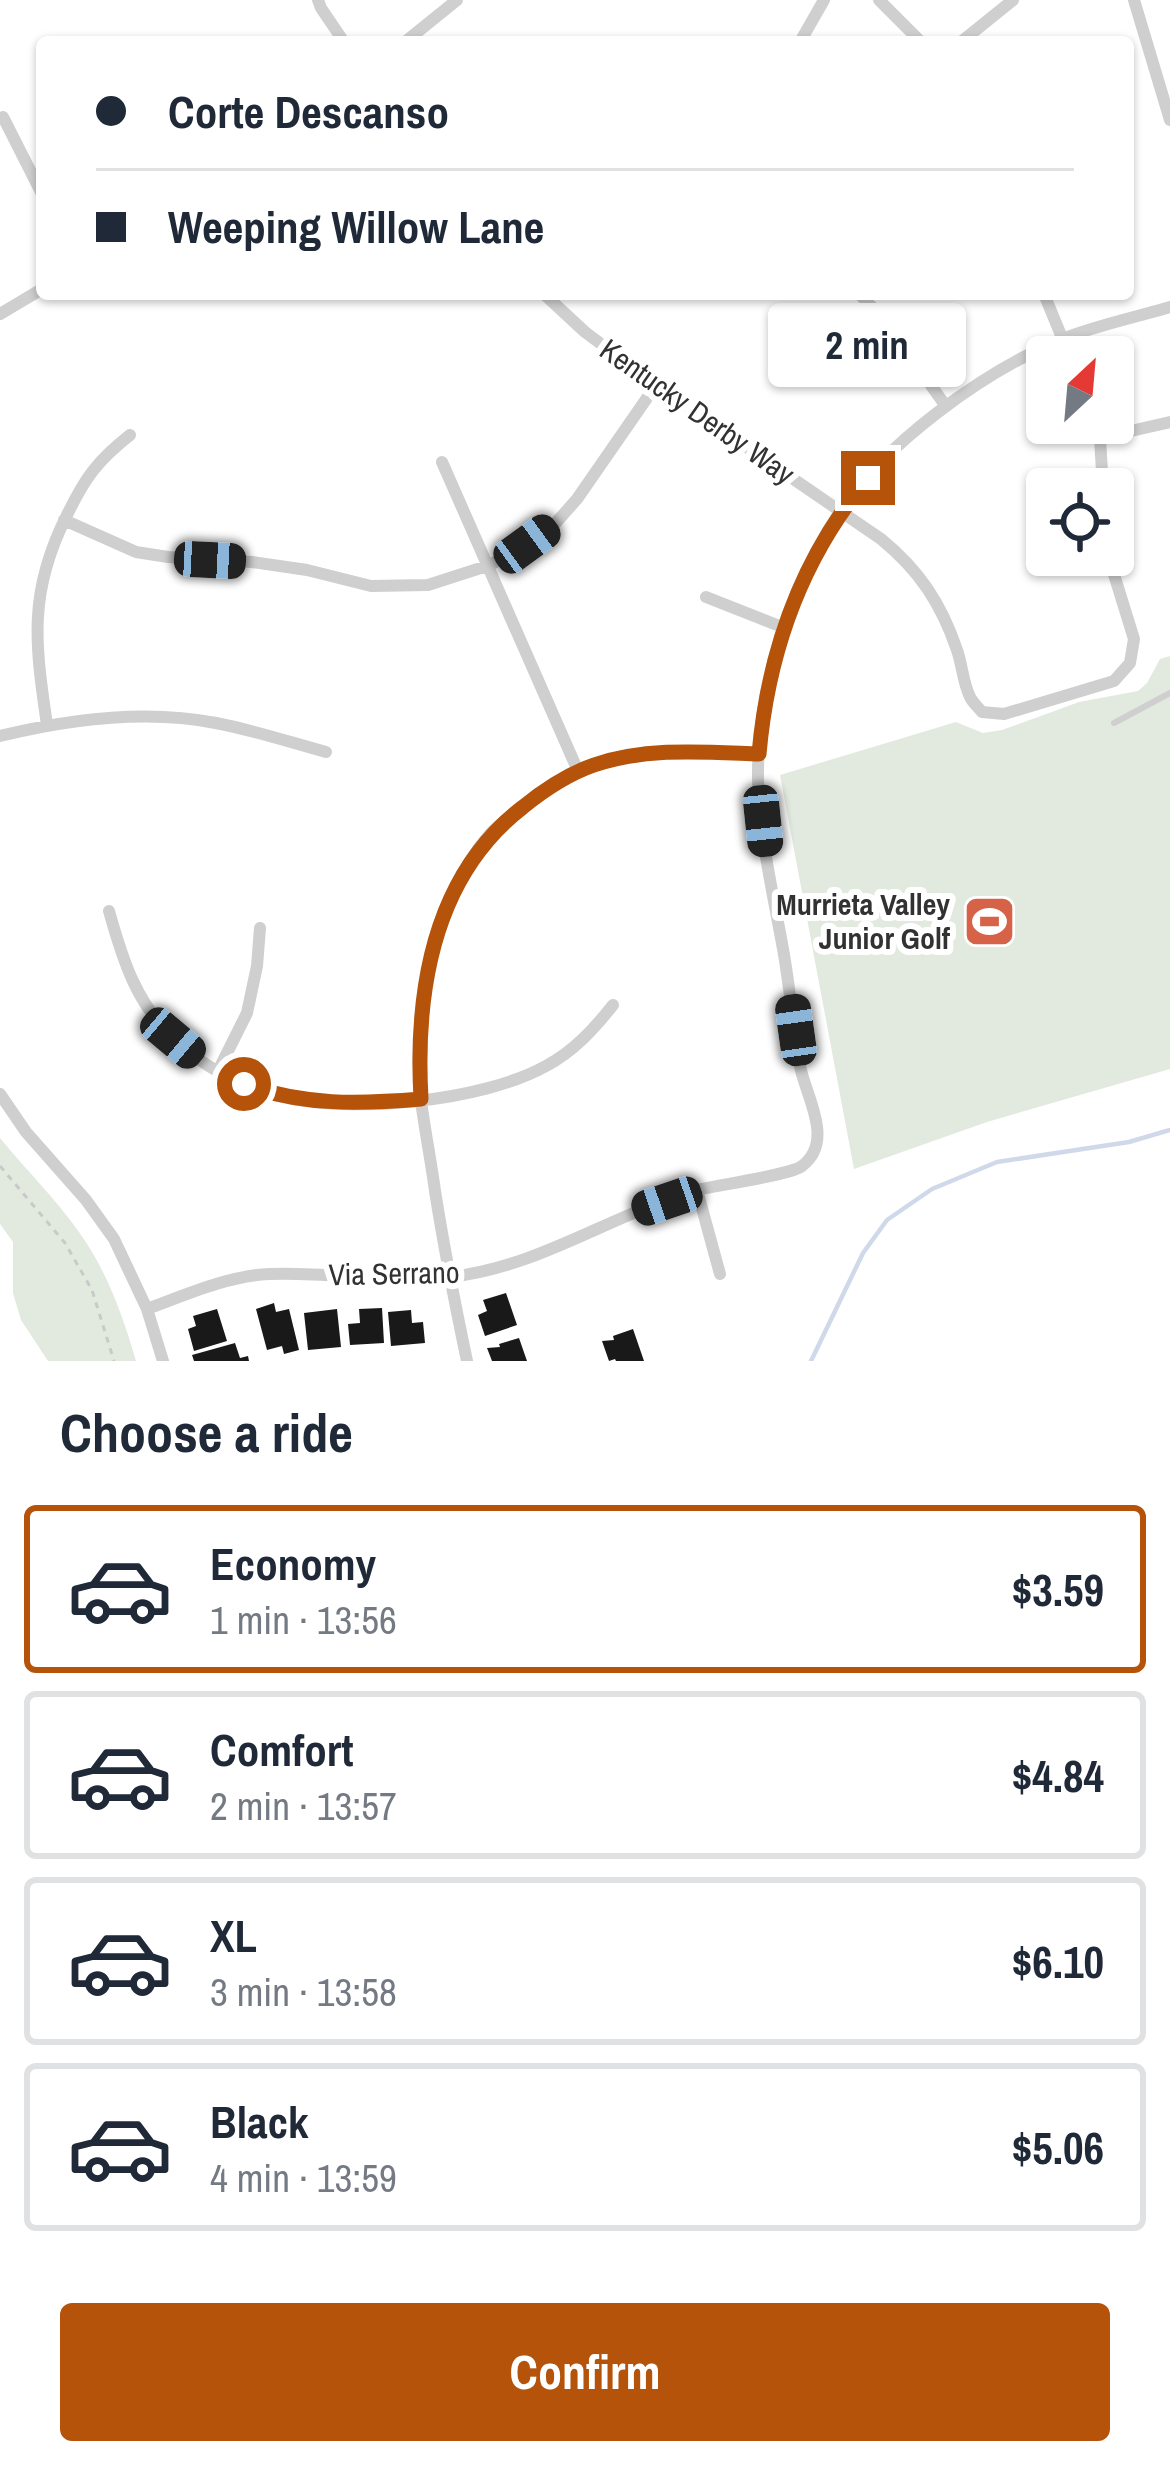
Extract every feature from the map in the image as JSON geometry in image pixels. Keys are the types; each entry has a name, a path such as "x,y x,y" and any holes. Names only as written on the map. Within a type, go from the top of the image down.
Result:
{"street":[{"path":"318,0 340,36"},
{"path":"412,36 457,0"},
{"path":"803,36 824,0"},
{"path":"879,0 915,36"},
{"path":"968,36 1013,0"},
{"path":"1135,0 1170,119"},
{"path":"3,117 36,182"},
{"path":"0,314 36,293"},
{"name":"Kentucky Derby Way","path":"550,300 656,385 908,561 946,616 969,697 982,712 1004,714 1114,681 1130,663 1134,639 1114,576"},
{"path":"865,300 945,405"},
{"path":"1047,300 1061,336"},
{"path":"1072,336 1170,307"},
{"path":"467,1361 449,1277 419,1064 433,946 470,863 490,833 578,771 650,753 759,754 765,700 782,628 840,512 892,453 945,405 1026,357"},
{"path":"64,520 136,552 252,562 371,586 428,585 490,565 553,526 578,499 656,385"},
{"path":"1134,430 1170,422"},
{"path":"47,725 36,627 43,572 82,484 102,457 130,435"},
{"path":"442,462 578,771"},
{"path":"706,597 782,628"},
{"path":"0,736 114,718 196,721 326,752"},
{"name":"Via Serrano","path":"147,1309 264,1274 421,1279 508,1267 638,1210 697,1190 798,1170 814,1154 818,1131 801,1070 768,866 759,754"},
{"path":"109,911 124,966 148,1008 173,1038 218,1071 276,1096 374,1103 491,1089 528,1076 566,1054 614,1005"},
{"path":"218,1071 247,1013 260,928"},
{"path":"0,1094 114,1239 147,1309 163,1361"},
{"path":"697,1190 720,1274"}],"lane":[{"path":"1114,723 1170,693"}],"path":[{"path":"0,1166 65,1243 92,1290 114,1361"}],"shaded area":[{"name":"Murrieta Valley Junior Golf","path":"1170,656 1170,1069 987,1122 854,1169 780,775 956,722 983,733 1002,730 1079,702 1138,691 1160,659"},
{"path":"0,1138 89,1247 113,1294 136,1361 48,1361 21,1320 13,1293 13,1242 0,1224"}],"building":[{"path":"506,1293 517,1325 485,1336 478,1315 487,1311 483,1300"},
{"path":"274,1303 276,1312 289,1309 299,1350 284,1354 282,1346 267,1350 256,1309"},
{"path":"382,1308 384,1343 350,1345 348,1324 360,1323 359,1309"},
{"path":"217,1309 227,1341 194,1351 188,1329 196,1326 193,1316"},
{"path":"337,1309 341,1347 308,1350 304,1313"},
{"path":"411,1310 412,1323 423,1322 425,1343 391,1346 388,1312"},
{"path":"633,1329 644,1361 609,1361 602,1341"},
{"path":"519,1338 527,1361 492,1361 487,1348"},
{"path":"235,1343 240,1358 248,1356 249,1361 194,1361 192,1355"}],"waterway":[{"path":"811,1361 863,1253 887,1220 932,1189 997,1162 1129,1142 1170,1130"}],"place":[{"name":"Murrieta Valley Junior Golf","path":"989,922"}],"route":[{"path":"244,1084 276,1096 318,1102 421,1099 423,1004 433,946 458,884 490,833 542,792 597,764 650,753 759,754 782,628 840,512 868,478"}]}
